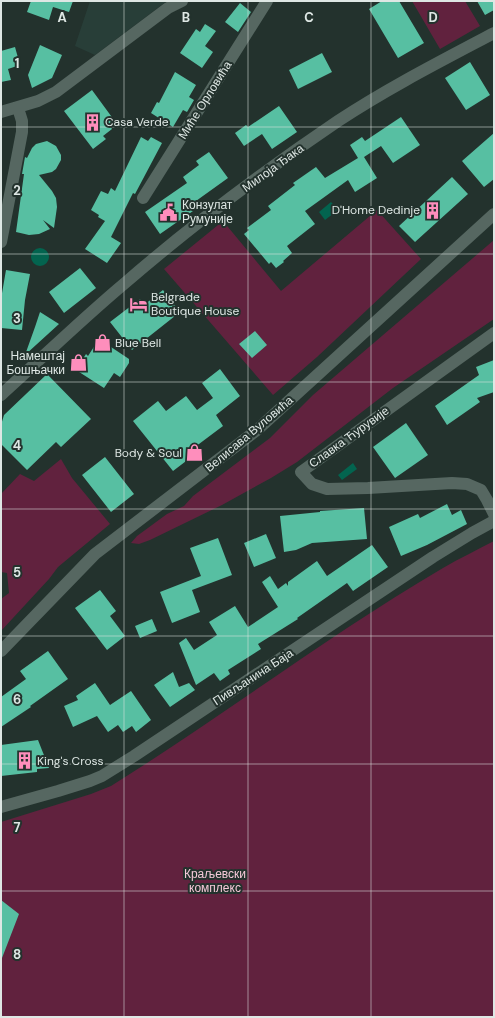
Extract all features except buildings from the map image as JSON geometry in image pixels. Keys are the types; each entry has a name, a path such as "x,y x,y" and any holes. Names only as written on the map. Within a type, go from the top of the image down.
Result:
{"street":[{"path":"1,112 38,101 64,87 168,8 182,1"},
{"name":"Миће Орловића","path":"143,198 267,1"},
{"name":"Милоја Ђака","path":"1,395 124,284 256,180 338,121 421,71 494,33"},
{"path":"1,242 22,132 22,121 18,108"},
{"name":"Велисава Вуловића","path":"1,650 95,554 257,430 494,214"},
{"name":"Славка Ћурувије","path":"494,333 301,472 312,484 327,489 452,483 467,484 480,490 494,514"},
{"name":"Пивљанина Баја","path":"1,807 58,791 102,776 433,557 494,521"}],"shaded area":[{"path":"90,1 167,1 95,55 75,46"},
{"path":"331,202 338,210 325,220 319,212"},
{"path":"40,248 46,251 49,257 46,263 40,266 34,263 31,257 34,251"},
{"path":"353,463 357,469 342,480 338,475"}],"green space":[{"path":"412,1 465,1 480,26 440,49"},
{"path":"377,210 421,259 317,357 273,395 164,269 223,221 281,291"},
{"path":"494,240 494,319 393,388 297,462 222,505 150,540 139,544 131,543 137,536 167,514 184,506 193,496 270,438 313,395"},
{"path":"61,459 72,478 110,524 58,567 49,579 1,631 1,599 9,593 7,573 1,572 1,494 20,474 34,481"},
{"name":"Краљевски комплекс","path":"494,541 494,1017 1,1017 1,822 91,794 111,786 194,732 359,620 449,564"}],"place":[{"name":"Casa Verde","path":"92,122"},
{"name":"D'Home Dedinje","path":"433,210"},
{"name":"Конзулат Румуније","path":"169,212"},
{"name":"Belgrade Boutique House","path":"138,304"},
{"name":"Blue Bell","path":"102,343"},
{"name":"Намештај Бошњачки","path":"78,363"},
{"name":"Body & Soul","path":"195,453"},
{"name":"King's Cross","path":"24,761"}]}
